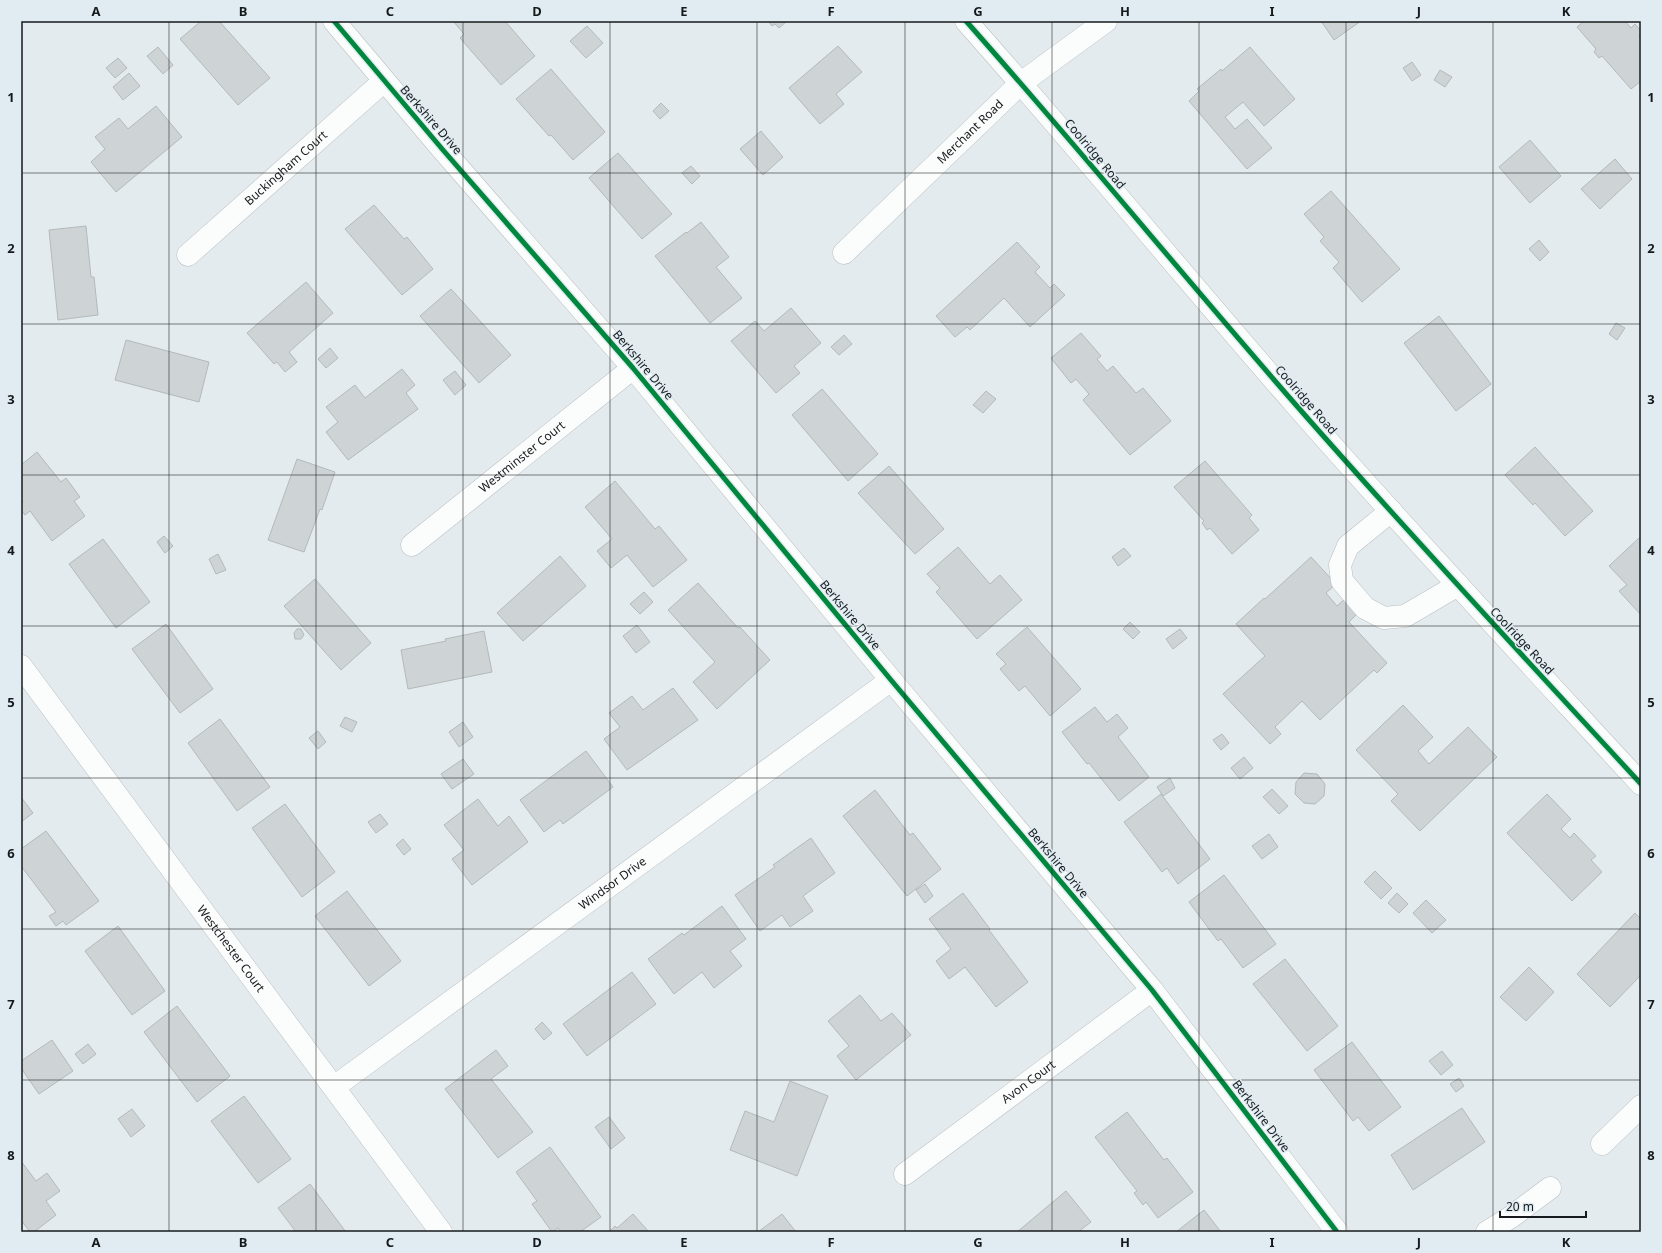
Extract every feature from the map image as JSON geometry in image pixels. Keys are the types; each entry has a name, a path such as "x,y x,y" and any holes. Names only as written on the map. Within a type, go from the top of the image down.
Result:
{"street":[{"name":"Berkshire Drive","path":"334,21 384,81 633,368 891,680 1152,990 1337,1232"},
{"name":"Coolridge Road","path":"966,21 1021,83 1296,405 1458,585 1641,784"},
{"name":"Merchant Road","path":"844,253 1021,83 1106,21"},
{"name":"Buckingham Court","path":"188,255 384,81"},
{"name":"Westminster Court","path":"412,545 633,368"},
{"path":"1392,512 1348,546 1340,565 1342,581 1365,608 1384,618 1405,616 1458,585"},
{"name":"Westchester Court","path":"21,666 441,1232"},
{"name":"Windsor Drive","path":"334,1087 891,680"},
{"name":"Avon Court","path":"905,1174 1152,990"},
{"path":"1602,1144 1641,1106"},
{"path":"1487,1232 1511,1217 1550,1188"}],"building":[{"path":"201,21 219,21 270,78 238,105 180,39"},
{"path":"453,21 505,21 535,56 501,85 460,38 464,34"},
{"path":"768,21 787,21 779,28 775,24 772,26"},
{"path":"1321,21 1361,21 1334,40"},
{"path":"1584,21 1625,21 1631,28 1635,24 1641,31 1639,37 1641,38 1641,81 1631,89 1602,56 1599,58 1594,52 1596,49 1577,27"},
{"path":"587,26 603,43 586,58 570,41"},
{"path":"838,46 862,72 836,94 844,104 820,124 789,88"},
{"path":"158,47 173,65 163,74 147,56"},
{"path":"1250,47 1295,99 1264,126 1243,102 1225,117 1235,129 1247,119 1272,148 1247,169 1189,101 1199,91 1197,89 1221,69 1222,71"},
{"path":"118,58 127,68 115,78 106,68"},
{"path":"1412,62 1421,75 1412,81 1403,68"},
{"path":"551,69 605,132 573,160 516,99"},
{"path":"1440,70 1452,77 1445,87 1434,80"},
{"path":"129,73 140,86 123,100 113,87"},
{"path":"661,103 669,111 660,119 653,111"},
{"path":"156,106 182,137 116,192 91,162 105,149 95,137 119,118 128,129"},
{"path":"761,131 783,157 763,175 740,149"},
{"path":"1530,140 1561,176 1530,203 1499,167"},
{"path":"618,153 672,214 642,239 589,178"},
{"path":"1615,159 1632,179 1600,209 1581,189"},
{"path":"691,166 700,176 692,184 682,173"},
{"path":"1331,191 1400,269 1362,302 1333,268 1339,262 1320,241 1324,237 1304,214"},
{"path":"374,205 404,239 407,237 433,269 402,295 345,229"},
{"path":"701,222 729,257 716,267 742,298 710,323 655,256"},
{"path":"86,226 91,277 94,277 98,315 58,320 49,230"},
{"path":"1539,240 1549,252 1540,261 1529,249"},
{"path":"1017,242 1040,267 1035,272 1050,288 1054,284 1065,295 1030,327 1004,298 970,330 967,327 955,337 936,316"},
{"path":"306,282 333,313 289,352 297,362 285,372 277,362 274,364 247,333"},
{"path":"451,289 511,355 479,383 420,316"},
{"path":"791,308 821,343 794,366 800,373 776,393 731,341 755,321 764,331"},
{"path":"1439,316 1491,384 1456,411 1404,343"},
{"path":"1616,323 1625,328 1617,340 1609,334"},
{"path":"1081,333 1101,356 1097,359 1107,371 1113,366 1136,393 1143,388 1171,421 1130,455 1083,400 1089,394 1076,379 1071,383 1051,358"},
{"path":"844,335 852,344 839,355 831,347"},
{"path":"126,340 209,362 199,402 115,380"},
{"path":"330,348 338,358 326,368 318,359"},
{"path":"402,369 415,385 406,393 418,409 348,460 326,432 338,422 326,407 355,385 365,398"},
{"path":"455,371 466,385 455,395 443,380"},
{"path":"822,389 878,454 848,481 792,415"},
{"path":"986,391 996,399 983,413 973,405"},
{"path":"1535,447 1593,511 1565,536 1535,503 1533,505 1505,475"},
{"path":"37,452 61,482 66,478 80,497 74,501 85,516 52,541 30,511 25,515 21,510 21,503 23,502 21,499 21,465"},
{"path":"297,459 335,472 322,510 320,509 304,552 268,540"},
{"path":"1205,461 1252,515 1249,518 1259,530 1232,554 1210,528 1207,530 1202,523 1204,521 1174,487"},
{"path":"889,466 944,529 915,554 858,493"},
{"path":"615,481 655,529 659,526 687,560 653,587 627,555 611,568 597,551 612,539 585,507"},
{"path":"164,536 173,546 165,553 157,542"},
{"path":"1639,538 1641,540 1641,615 1619,591 1627,585 1609,566"},
{"path":"103,539 150,602 116,628 69,564"},
{"path":"958,547 990,584 1000,575 1022,600 977,639 936,592 940,588 927,574"},
{"path":"1124,548 1131,556 1118,566 1112,557"},
{"path":"218,554 226,570 216,574 209,559"},
{"path":"560,556 586,586 523,641 497,613"},
{"path":"1311,557 1336,584 1326,593 1337,606 1348,596 1361,610 1349,622 1387,663 1377,673 1374,670 1320,720 1302,701 1275,727 1281,734 1270,744 1223,694 1265,656 1236,624"},
{"path":"315,579 371,643 341,670 284,606"},
{"path":"698,583 738,628 740,627 770,660 717,709 693,682 715,662 668,610"},
{"path":"644,592 653,602 640,614 630,604"},
{"path":"1130,622 1140,632 1133,639 1123,629"},
{"path":"166,624 213,689 180,713 132,649"},
{"path":"637,625 650,642 636,653 623,636"},
{"path":"1027,627 1081,689 1050,716 1025,686 1019,691 1000,669 1006,664 996,654"},
{"path":"297,629 301,629 304,635 301,639 295,639 294,633"},
{"path":"1180,629 1187,638 1173,649 1166,639"},
{"path":"484,631 492,672 408,689 401,650 446,641 445,639"},
{"path":"673,688 698,720 627,770 604,739 620,727 609,713 632,696 643,710"},
{"path":"1403,705 1433,737 1418,751 1429,764 1468,727 1497,757 1420,831 1391,801 1398,794 1356,750"},
{"path":"1095,707 1107,722 1117,714 1128,728 1118,737 1149,777 1119,801 1062,732"},
{"path":"345,717 357,722 352,732 340,726"},
{"path":"220,719 270,787 237,811 188,743"},
{"path":"463,722 473,737 459,747 449,732"},
{"path":"318,731 326,742 318,749 309,738"},
{"path":"1222,734 1229,743 1221,750 1213,740"},
{"path":"586,751 613,787 563,824 560,820 544,832 520,800"},
{"path":"1244,757 1253,768 1240,779 1231,768"},
{"path":"463,759 474,774 452,789 441,774"},
{"path":"1304,773 1317,774 1325,784 1324,796 1315,804 1304,803 1295,794 1296,782"},
{"path":"1170,778 1175,788 1163,796 1157,787"},
{"path":"1272,789 1288,806 1279,814 1263,797"},
{"path":"875,790 910,835 913,833 941,869 907,896 843,816"},
{"path":"1161,794 1210,859 1178,884 1167,868 1162,872 1124,822"},
{"path":"1547,794 1571,819 1561,829 1570,838 1574,833 1596,856 1591,860 1602,872 1572,901 1507,833"},
{"path":"21,797 33,813 21,822"},
{"path":"478,799 498,826 509,816 528,842 472,885 452,859 464,850 444,825"},
{"path":"285,804 335,872 302,897 252,828"},
{"path":"380,814 388,824 376,833 368,822"},
{"path":"46,831 99,901 66,925 63,921 56,926 49,916 56,912 21,866 21,849"},
{"path":"1269,834 1278,847 1262,859 1252,846"},
{"path":"811,838 835,873 803,896 813,911 790,927 782,915 760,931 735,895 775,867 773,865"},
{"path":"403,839 411,849 404,855 396,845"},
{"path":"1375,871 1392,888 1381,899 1364,882"},
{"path":"1224,875 1276,944 1243,968 1221,939 1218,941 1189,902"},
{"path":"925,884 933,896 925,903 916,890"},
{"path":"347,891 401,961 369,986 315,916"},
{"path":"963,893 1028,982 996,1007 965,967 949,979 936,961 951,949 929,919"},
{"path":"1397,893 1408,904 1399,913 1388,903"},
{"path":"1426,900 1446,920 1432,933 1413,913"},
{"path":"722,906 746,939 730,951 742,966 714,988 702,972 674,994 648,959 682,933 684,935"},
{"path":"1635,913 1641,919 1641,975 1610,1007 1577,974"},
{"path":"118,926 165,991 132,1015 85,951"},
{"path":"1285,959 1338,1026 1307,1051 1253,984"},
{"path":"1529,967 1554,992 1526,1021 1500,997"},
{"path":"632,972 656,1004 587,1056 563,1024"},
{"path":"860,995 881,1021 892,1013 911,1035 856,1080 837,1056 849,1046 828,1021"},
{"path":"177,1006 230,1076 197,1102 144,1032"},
{"path":"542,1022 552,1033 544,1040 535,1029"},
{"path":"52,1040 73,1071 39,1094 21,1068 21,1061"},
{"path":"1352,1042 1401,1107 1369,1131 1358,1117 1353,1121 1314,1070"},
{"path":"88,1044 96,1054 83,1064 75,1054"},
{"path":"496,1050 508,1066 491,1079 533,1132 498,1158 445,1089"},
{"path":"1442,1051 1453,1065 1441,1075 1429,1061"},
{"path":"1459,1078 1464,1086 1456,1092 1450,1084"},
{"path":"790,1081 828,1096 797,1176 730,1150 745,1111 774,1122"},
{"path":"244,1096 291,1159 258,1183 211,1121"},
{"path":"1462,1108 1485,1142 1413,1190 1391,1155"},
{"path":"132,1109 145,1126 131,1137 118,1119"},
{"path":"1127,1112 1164,1160 1167,1158 1193,1192 1158,1218 1146,1202 1143,1205 1134,1193 1137,1191 1095,1137"},
{"path":"609,1117 625,1138 611,1149 595,1127"},
{"path":"550,1147 601,1217 580,1232 561,1232 558,1228 552,1232 532,1204 537,1201 516,1172"},
{"path":"21,1161 36,1181 47,1173 60,1191 46,1201 56,1215 34,1232 30,1232 21,1220"},
{"path":"310,1184 346,1232 296,1232 278,1208"},
{"path":"1066,1191 1091,1222 1078,1232 1017,1232"},
{"path":"1204,1210 1221,1232 1176,1232"},
{"path":"633,1214 649,1232 609,1232 615,1226 617,1228"},
{"path":"782,1214 796,1232 758,1232"}],"cycle path":[{"path":"334,21 443,150 633,368 891,680 1152,990 1337,1232"},
{"path":"966,21 1381,501 1641,784"}]}
